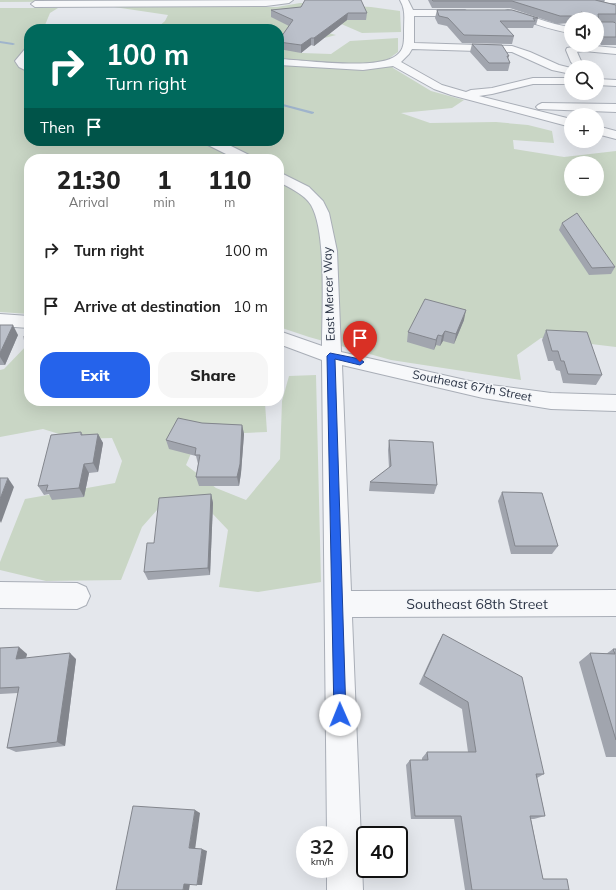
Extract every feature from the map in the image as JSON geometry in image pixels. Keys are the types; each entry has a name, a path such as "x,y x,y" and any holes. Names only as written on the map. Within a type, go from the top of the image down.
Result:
{"street":[{"path":"35,4 209,1 274,3 288,0"},
{"path":"284,62 375,67 394,62 404,55 408,46 409,14 407,4 404,0"},
{"path":"606,0 616,0"},
{"path":"95,4 100,8 119,13"},
{"path":"409,14 477,13"},
{"path":"500,13 516,15 551,27 564,29"},
{"path":"408,46 512,49 523,52 564,70"},
{"path":"575,60 571,50 584,48 616,51"},
{"path":"24,57 20,61 24,66"},
{"path":"394,62 438,87 501,106 564,121"},
{"path":"456,93 492,91 533,81 564,81"},
{"path":"604,82 616,83"},
{"path":"501,106 616,108"},
{"path":"604,132 616,135"},
{"path":"221,146 236,154"},
{"name":"East Mercer Way","path":"284,179 306,191 322,210 328,251 345,890"},
{"path":"0,320 24,322"},
{"name":"Southeast 67th Street","path":"284,339 330,356 483,390 551,401 616,403"},
{"path":"0,595 77,596"},
{"name":"Southeast 68th Street","path":"337,604 616,603"}],"green space":[{"path":"0,0 200,0 201,1 0,2"},
{"path":"300,3 371,7 400,11 401,32 362,33 339,23 320,31 336,35 285,48 302,53 331,54 350,41 398,38 398,52 387,60 393,68 431,91 464,100 452,108 401,113 430,123 496,122 528,125 552,131 554,143 513,140 514,149 564,157 564,196 604,196 604,156 573,156 616,151 616,347 541,338 517,355 521,380 391,360 284,329 284,154 24,154 24,314 0,312 0,8 58,8 50,13 45,24 24,24 24,146 284,146 284,24 162,24 168,15 114,7 277,7"},
{"path":"24,348 24,406 265,406 267,432 199,435 186,465 216,488 246,500 280,459 282,406 284,406 284,394 289,376 316,375 321,582 258,592 219,587 228,530 210,511 165,501 142,527 121,580 46,581 0,570 0,562 25,499 115,483 122,461 112,438 75,439 43,429 0,437 0,370 4,369"}],"building":[{"path":"305,0 361,0 367,13 348,13 314,38 311,38 301,45 284,43 284,33 293,20 271,10 301,7"},
{"path":"432,0 595,0 616,5 616,14 604,14 604,12 564,12 564,16 560,16 512,1"},
{"path":"437,10 512,10 538,18 533,18 535,21 500,21 514,36 464,35 448,18 439,16"},
{"path":"604,22 616,23 616,37 604,37"},
{"path":"472,44 502,45 509,56 507,56 510,63 489,63"},
{"path":"577,213 615,267 592,268 562,223"},
{"path":"425,299 466,310 456,334 445,331 442,336 438,335 436,340 408,332"},
{"path":"0,325 13,325 0,353"},
{"path":"546,330 587,332 602,375 568,374 564,361 561,361 558,351 552,351"},
{"path":"178,418 202,423 242,425 240,464 237,477 196,477 200,455 195,455 196,448 166,440"},
{"path":"81,432 81,435 98,434 93,463 84,464 79,488 46,491 48,485 38,486 51,435"},
{"path":"389,440 433,442 437,485 370,482 391,466"},
{"path":"0,478 8,478 0,499"},
{"path":"502,492 542,493 558,546 515,546"},
{"path":"211,494 208,568 144,572 147,543 154,543 159,498"},
{"path":"443,634 522,677 544,774 536,774 545,816 530,816 543,879 567,879 569,890 472,890 461,816 415,816 410,760 428,760 427,752 476,752 468,702 424,676"},
{"path":"19,647 16,659 70,653 57,742 7,748 19,687 0,688 0,648"},
{"path":"613,649 616,649 616,740 590,653 615,654"},
{"path":"133,806 195,810 189,848 202,849 197,885 184,884 183,890 116,890"}],"waterway":[{"path":"0,42 13,44"},
{"path":"284,105 312,113"}],"route":[{"path":"340,715 330,356 360,362"}]}
